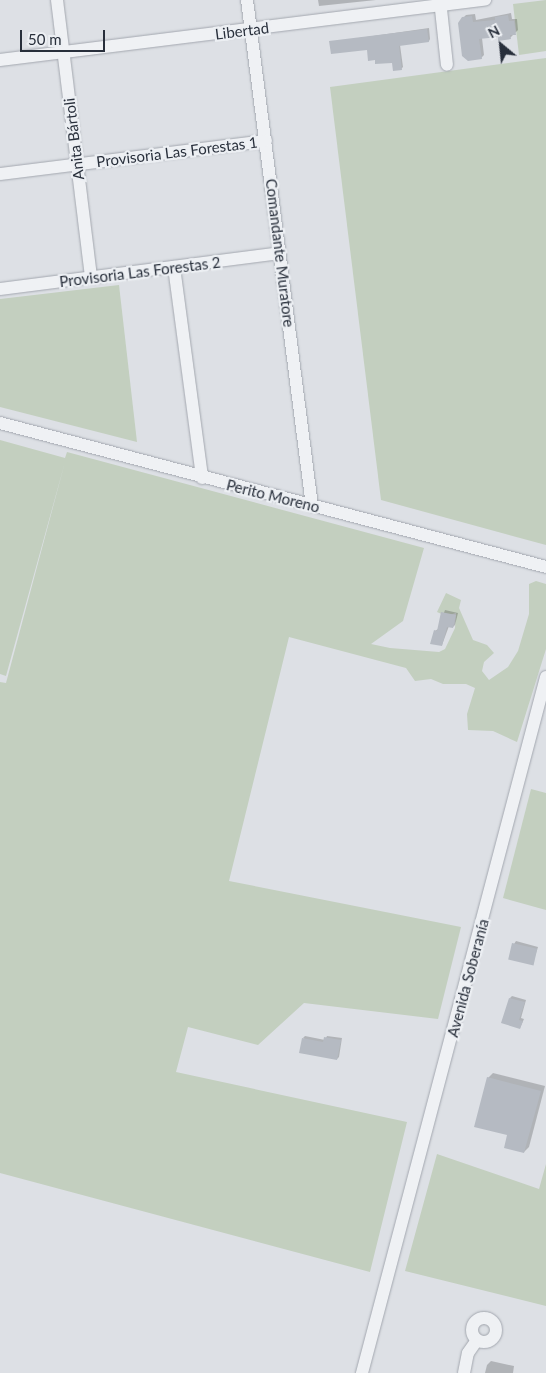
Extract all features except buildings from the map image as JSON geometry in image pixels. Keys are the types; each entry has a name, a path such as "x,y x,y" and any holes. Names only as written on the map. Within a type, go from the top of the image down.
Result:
{"street":[{"name":"Anita Bártoli","path":"57,0 91,278"},
{"name":"Comandante Muratore","path":"248,0 312,506"},
{"name":"Libertad","path":"0,60 251,30 440,3 485,0"},
{"path":"440,3 447,65"},
{"name":"Provisoria Las Forestas 1","path":"0,174 266,141"},
{"name":"Provisoria Las Forestas 2","path":"0,289 280,254"},
{"path":"174,267 202,478"},
{"name":"Perito Moreno","path":"0,423 202,478 546,567"},
{"name":"Avenida Soberanía","path":"362,1373 546,678"},
{"path":"464,1373 468,1353 477,1340"}],"green space":[{"path":"546,0 546,51 519,55 513,4"},
{"path":"546,58 546,545 381,500 330,87"},
{"path":"119,285 137,442 0,407 0,299"},
{"path":"0,440 65,458 67,452 424,548 403,621 371,644 390,648 439,652 445,649 455,628 456,613 446,616 437,612 446,593 461,600 459,608 473,640 487,645 494,653 484,662 482,671 489,680 508,667 518,651 529,614 529,584 536,581 546,584 546,649 517,742 493,731 468,730 467,714 475,688 466,684 443,684 431,679 415,681 406,668 289,637 229,881 461,927 438,1019 304,1003 258,1045 188,1027 176,1072 407,1122 370,1272 0,1173 0,682 6,683 65,462 6,676 0,674"},
{"path":"531,789 546,793 546,910 503,898"},
{"path":"437,1154 539,1189 546,1164 546,1306 405,1271"}]}
